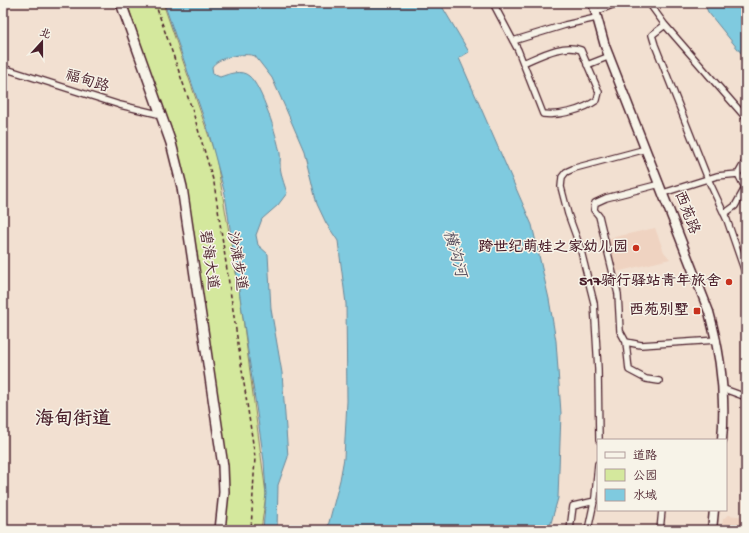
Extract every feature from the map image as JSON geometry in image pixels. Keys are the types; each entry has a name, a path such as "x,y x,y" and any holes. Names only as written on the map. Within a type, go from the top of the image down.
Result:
{"main road":[{"name":"碧海大道","path":"121,3 176,149 187,193 219,404 227,477 224,530"},
{"name":"碧海大道","path":"127,3 163,115 185,201 223,466 224,492 220,530"},
{"name":"西苑路","path":"593,3 610,56 700,288 717,340 724,389 722,439"},
{"path":"712,530 714,511"}],"street":[{"path":"493,3 514,41 543,114 553,115 583,107 597,100 599,92 581,50 574,47 563,48 523,63"},
{"path":"514,41 596,15 617,3"},
{"path":"649,3 665,25 746,118"},
{"path":"665,25 652,35 655,45 708,179 724,214 746,274"},
{"path":"587,65 610,56"},
{"name":"福甸路","path":"3,68 120,105 163,115"},
{"path":"600,439 594,303 580,247 564,200 561,187 562,177 566,172 575,168 646,149"},
{"path":"738,174 746,160"},
{"path":"663,193 708,179 738,174"},
{"path":"724,214 735,206 746,190 738,174"},
{"path":"659,381 646,379 629,370 626,342 620,332 618,294 599,216 594,210 595,202 660,184"},
{"path":"626,342 641,345 680,344 717,340"},
{"path":"724,389 746,397"},
{"path":"588,530 595,501 597,476"},
{"path":"570,530 573,506 595,501"},
{"path":"660,530 662,511"}],"path":[{"name":"沙滩步道","path":"155,3 192,109 214,183 255,457 251,530"}],"shaded area":[{"name":"跨世纪萌娃之家幼儿园","path":"655,228 664,252 670,259 616,272 606,239"},
{"path":"728,515 746,517 746,530 721,530 723,519"}],"green space":[{"path":"127,3 163,3 216,157 240,296 266,494 261,530 222,530 221,421 193,227 176,149"}],"water":[{"name":"横沟河","path":"164,3 440,3 469,52 459,58 532,225 549,299 556,341 561,413 558,498 549,530 327,530 344,458 347,401 346,304 338,241 326,223 317,204 304,151 272,78 255,56 238,55 219,60 215,63 212,67 213,74 220,77 239,72 246,74 259,90 276,136 280,153 280,170 287,193 278,205 262,219 256,235 258,245 268,254 271,309 282,373 288,457 278,485 277,530 263,530 266,494 264,461 225,194 208,130"},
{"path":"704,3 746,3 746,59 708,12"}],"place":[{"name":"跨世纪萌娃之家幼儿园","path":"636,248"},
{"name":"517骑行驿站青年旅舍","path":"729,282"},
{"name":"西苑别墅","path":"697,311"}],"district":[{"name":"海甸街道","path":"73,420"}]}
